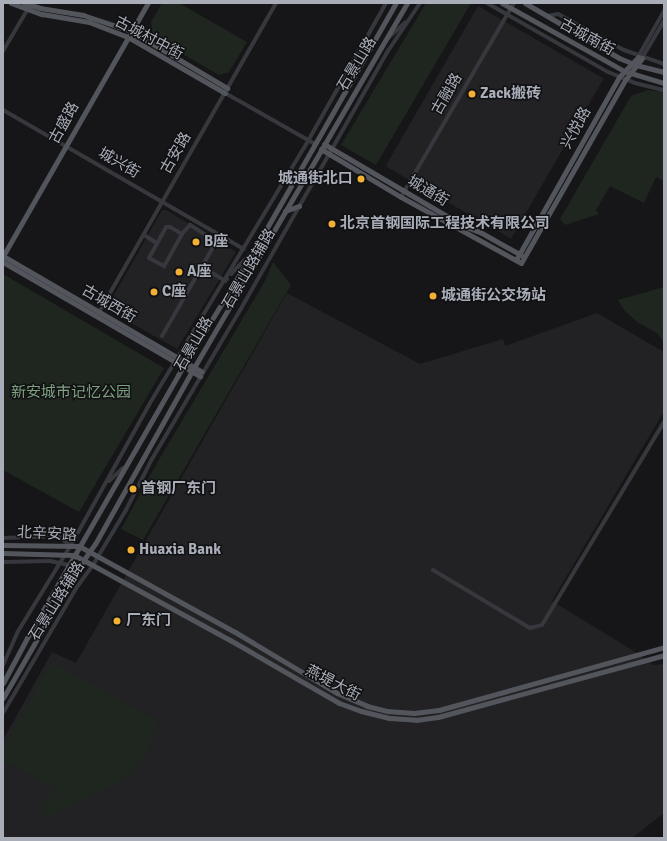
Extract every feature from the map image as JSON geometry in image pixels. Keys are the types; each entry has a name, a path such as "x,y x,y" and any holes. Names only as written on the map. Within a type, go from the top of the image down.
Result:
{"main road":[{"name":"古城村中街","path":"11,3 83,15 131,31 226,91"},
{"name":"古城村中街","path":"24,3 89,22 128,37 226,91"},
{"name":"古盛路","path":"3,256 148,3"},
{"name":"石景山路","path":"3,683 79,546 185,365 256,248 396,3"},
{"name":"石景山路","path":"3,698 90,551 322,146 407,3"},
{"name":"古城南街","path":"502,3 512,6 630,74 664,83"},
{"name":"古城南街","path":"525,3 634,64 664,72"},
{"name":"兴悦路","path":"522,256 619,77 640,57"},
{"name":"兴悦路","path":"522,256 630,74 634,64"},
{"name":"城通街","path":"322,146 401,197 521,263 522,256 480,232 464,226 405,191 330,151"},
{"path":"285,211 299,206"},
{"name":"古城西街","path":"3,256 201,374"},
{"name":"古城西街","path":"3,262 98,314"},
{"name":"北辛安路","path":"3,545 71,545 79,546 90,551"},
{"name":"燕堤大街","path":"90,551 235,632 337,693 367,706 387,711 414,713 439,710 664,647"},
{"name":"北辛安路","path":"3,553 64,554 74,555 84,560"},
{"name":"燕堤大街","path":"84,560 230,640 339,703 361,711 390,718 416,720 438,717 645,658 664,655"}],"street":[{"name":"古安路","path":"98,314 276,3"},
{"name":"石景山路辅路","path":"3,665 17,633 64,554 71,545 150,403 244,249 365,42 386,3"},
{"name":"石景山路辅路","path":"3,713 77,587 93,565 140,485 152,459 239,312 388,51 420,3"},
{"path":"487,3 619,77 664,90"},
{"path":"3,52 30,6"},
{"name":"古融路","path":"401,197 512,6"},
{"path":"384,42 414,11"},
{"name":"兴悦路","path":"640,57 664,11"},
{"path":"547,16 558,14 603,41 640,57 664,64"},
{"name":"兴悦路","path":"640,57 664,21"},
{"path":"226,91 315,144"},
{"name":"城兴街","path":"3,110 244,249"},
{"path":"162,336 216,241 190,226 182,234 164,266 149,258 166,227 170,227 182,234"},
{"path":"144,235 157,243"},
{"path":"202,267 225,281 256,248"},
{"path":"433,570 530,628 542,625 664,422"},
{"path":"106,484 129,462"},
{"path":"3,538 57,536 71,545"},
{"path":"3,562 59,563 69,565"},
{"path":"3,679 9,673"}],"shaded area":[{"path":"478,6 604,78 511,239 386,166"},
{"path":"162,210 166,210 236,252 177,349 110,311 109,304"},
{"path":"287,293 420,364 503,339 505,346 597,313 664,352 664,411 552,601 637,653 653,665 664,664 664,813 632,838 3,838 3,740 52,652 76,663"}],"green space":[{"path":"162,3 179,3 247,42 229,72 219,75 153,37 151,22"},
{"path":"426,3 471,3 376,165 341,145"},
{"path":"648,90 664,92 664,181 656,177 644,203 610,186 596,210 599,214 565,225 560,219 631,96"},
{"path":"273,262 291,285 143,540 121,529 157,463 265,281"},
{"name":"新安城市记忆公园","path":"3,274 164,368 79,512 3,470"},
{"path":"664,287 664,342 657,333 637,322 624,310 618,300"},
{"path":"51,662 157,720 146,757 123,781 49,816 40,809 55,789 3,760 3,748"}],"place":[{"name":"Zack搬砖","path":"472,94"},
{"name":"城通街北口","path":"361,179"},
{"name":"北京首钢国际工程技术有限公司","path":"332,224"},
{"name":"B座","path":"196,242"},
{"name":"A座","path":"179,272"},
{"name":"C座","path":"154,292"},
{"name":"城通街公交场站","path":"433,296"},
{"name":"首钢厂东门","path":"133,489"},
{"name":"Huaxia Bank","path":"131,550"},
{"name":"厂东门","path":"117,621"}]}
